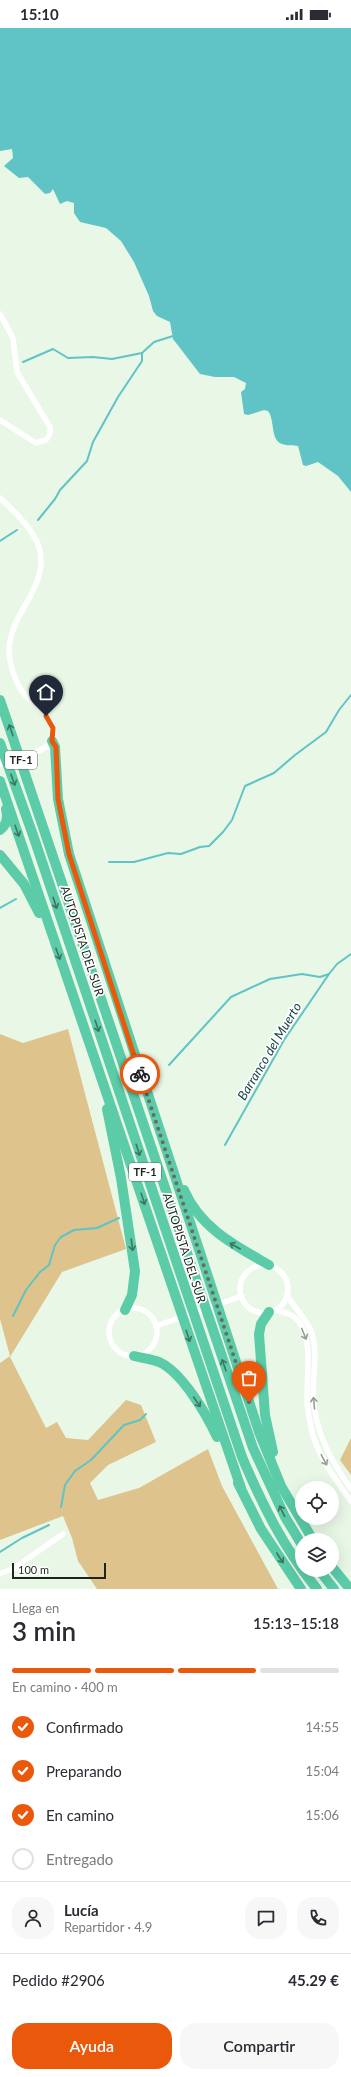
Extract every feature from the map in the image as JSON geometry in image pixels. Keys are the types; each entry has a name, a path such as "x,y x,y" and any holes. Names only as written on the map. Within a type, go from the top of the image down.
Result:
{"highway":[{"name":"AUTOPISTA DEL SUR","path":"0,700 96,979 222,1360 253,1448 285,1517 295,1533"},
{"path":"52,741 56,747 61,817 69,854 137,1065 258,1432 281,1486 309,1533"},
{"name":"AUTOPISTA DEL SUR","path":"0,744 33,835 242,1458 259,1497 279,1536 317,1589"},
{"path":"0,781 52,938 99,1070 241,1488"},
{"path":"0,792 7,817 6,824 0,830"},
{"path":"0,855 24,884 52,938"},
{"path":"96,979 137,1065"},
{"path":"99,1070 121,1178 135,1271 132,1295 125,1310"},
{"path":"160,1133 187,1198 207,1224 225,1240 269,1265"},
{"path":"272,1311 261,1324 259,1334 265,1415 270,1446 289,1498"},
{"path":"134,1356 159,1362 178,1377 198,1403 216,1434 261,1529 301,1589"},
{"path":"339,1576 350,1589"},
{"path":"325,1577 334,1589"}],"street":[{"path":"0,314 13,338 17,372 50,427 50,434 46,440 36,443 0,420"},
{"path":"0,498 29,528 38,542 41,553 42,562 36,585 13,628 9,648 15,678 21,690 32,704 50,721 53,728 52,741 43,750 0,764"},
{"path":"272,1311 283,1303 287,1295 288,1285 284,1275 276,1268 269,1265 258,1266 248,1271 241,1284 242,1296 246,1304 253,1310 272,1311 292,1315 300,1325 306,1337 309,1353 307,1400 313,1434 329,1470 351,1501"},
{"path":"287,1295 294,1308 305,1320 311,1331 314,1343 316,1363 314,1404 322,1438 336,1468 351,1489"},
{"path":"156,1326 242,1296"},
{"path":"136,1308 144,1311 151,1316 156,1326 157,1334 152,1347 142,1355 134,1356 120,1353 115,1348 109,1337 111,1323 114,1317 125,1310 136,1308"},
{"path":"0,1574 14,1568 62,1534"}],"shaded area":[{"path":"68,1029 126,1249 62,1272 10,1357 46,1428 57,1422 66,1438 88,1440 126,1400 141,1405 156,1442 108,1465 90,1483 98,1500 139,1488 208,1449 222,1486 278,1589 97,1589 78,1561 72,1538 63,1516 0,1540 0,1363 10,1356 0,1319 0,1034 23,1043"},
{"path":"351,1438 351,1475 340,1460"}],"water":[{"path":"0,28 351,28 351,492 338,476 318,462 306,466 303,465 298,446 284,445 278,442 274,434 268,411 264,410 248,415 244,414 241,392 245,389 246,383 234,377 215,377 200,374 173,339 170,322 157,316 153,311 149,296 134,262 121,241 106,228 80,222 74,213 74,203 67,201 60,204 53,189 50,193 45,194 28,177 19,178 4,166 13,158 12,149 0,151"}],"waterway":[{"path":"23,362 53,349 68,358 93,357 112,359 142,353 154,342 173,336"},
{"path":"38,520 55,499 60,490 87,461 93,442 118,397 142,361 142,353"},
{"path":"0,541 17,530"},
{"path":"109,862 134,862 168,853 181,854 200,847 209,846 223,832 232,820 245,786 274,773 326,732 339,710 351,695"},
{"path":"0,908 16,899"},
{"name":"Barranco del Muerto","path":"225,1145 284,1040 329,974 337,964 351,954"},
{"path":"169,1065 231,997 270,979 302,974 320,977 329,974"},
{"name":"Barranco del Muerto","path":"13,1316 26,1290 40,1272 49,1265 55,1245 61,1237 74,1230 97,1228 119,1218"},
{"path":"61,1507 65,1485 75,1471 91,1460 124,1425 140,1420 146,1414"},
{"path":"0,1552 22,1538 49,1525"}],"way so far":[{"path":"140,1074 249,1402"}],"route":[{"path":"46,716 53,728 52,741 56,747 57,780 64,836 140,1074"}]}
